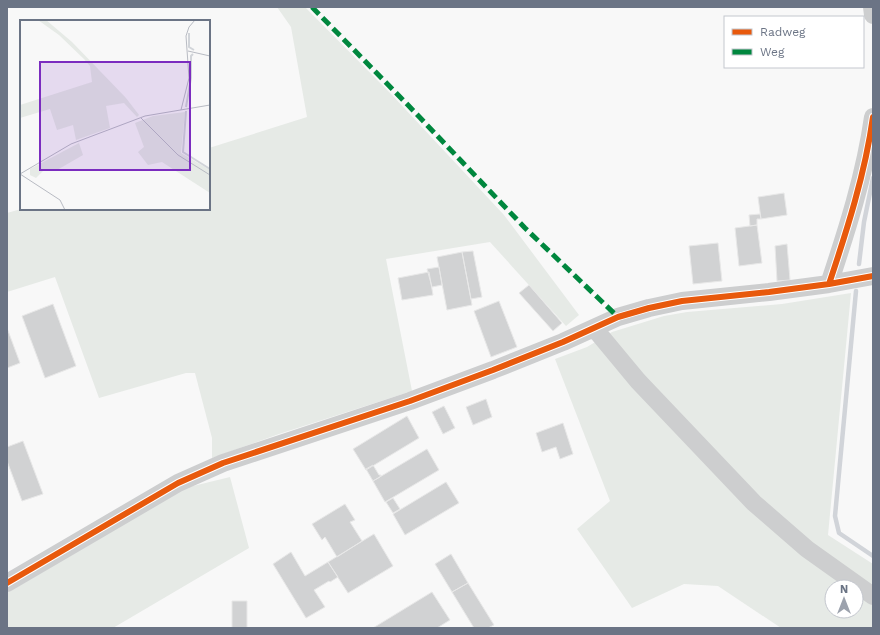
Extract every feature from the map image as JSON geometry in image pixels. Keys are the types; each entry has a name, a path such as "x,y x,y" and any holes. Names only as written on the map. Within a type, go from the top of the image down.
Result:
{"street":[{"path":"872,7 873,16"},
{"path":"829,284 855,200 873,117"},
{"path":"7,583 178,482 223,463 410,401 493,370 563,342 618,317 665,304 829,284 873,276"},
{"path":"594,328 638,381 754,503 807,549 873,596"}],"shaded area":[{"path":"277,7 305,7 392,95 504,215 579,315 566,326 490,242 386,259 412,391 279,434 212,458 212,438 195,373 186,373 99,398 55,277 7,292 7,213 20,209 210,210 210,148 307,117 291,27"},
{"path":"851,293 828,535 873,564 873,628 781,628 718,586 684,584 632,608 577,529 610,501 555,359 587,347 612,332 664,316 687,312 782,304"},
{"path":"230,477 249,548 113,628 7,628 7,593 185,488"}],"building":[{"path":"784,193 787,215 761,219 758,197"},
{"path":"760,214 761,219 757,219 757,225 750,226 749,215"},
{"path":"757,225 762,263 739,266 735,228"},
{"path":"718,243 722,281 693,284 689,246"},
{"path":"787,244 790,280 777,281 775,246"},
{"path":"473,251 482,297 471,299 462,252"},
{"path":"462,252 472,305 447,310 437,257"},
{"path":"439,267 442,285 432,287 427,269"},
{"path":"429,272 433,295 402,300 398,278"},
{"path":"529,285 562,323 553,331 519,293"},
{"path":"499,301 517,347 491,357 474,311"},
{"path":"53,304 76,366 45,378 22,316"},
{"path":"7,328 20,363 7,368"},
{"path":"486,399 492,417 473,425 466,407"},
{"path":"444,406 455,428 443,434 432,412"},
{"path":"407,416 419,438 366,470 353,449"},
{"path":"563,423 573,454 560,459 556,447 542,452 536,433"},
{"path":"23,441 43,494 22,501 7,461 7,447"},
{"path":"427,449 439,470 385,502 373,481"},
{"path":"373,465 379,475 381,475 373,481 366,469"},
{"path":"446,482 459,503 405,535 393,514"},
{"path":"393,498 400,509 393,513 386,502"},
{"path":"345,504 355,520 350,522 362,541 337,557 325,537 322,540 312,524"},
{"path":"374,534 393,566 348,593 328,562"},
{"path":"291,552 305,576 328,562 338,577 314,590 325,607 306,618 273,564"},
{"path":"451,554 468,583 452,592 435,564"},
{"path":"468,583 494,625 488,628 474,628 452,592"},
{"path":"432,592 450,620 437,628 373,628"},
{"path":"232,601 247,601 247,628 232,628"}],"waterway":[{"path":"859,264 864,222 873,178"},
{"path":"856,291 835,516 839,533 873,556"}],"marked path":[{"path":"312,7 525,228 618,317"}],"cycle path":[{"path":"829,284 849,222 860,181 870,138 873,117"},
{"path":"7,583 178,483 223,463 410,401 563,342 618,317 649,308 682,301 769,292 829,284 873,276"}]}
